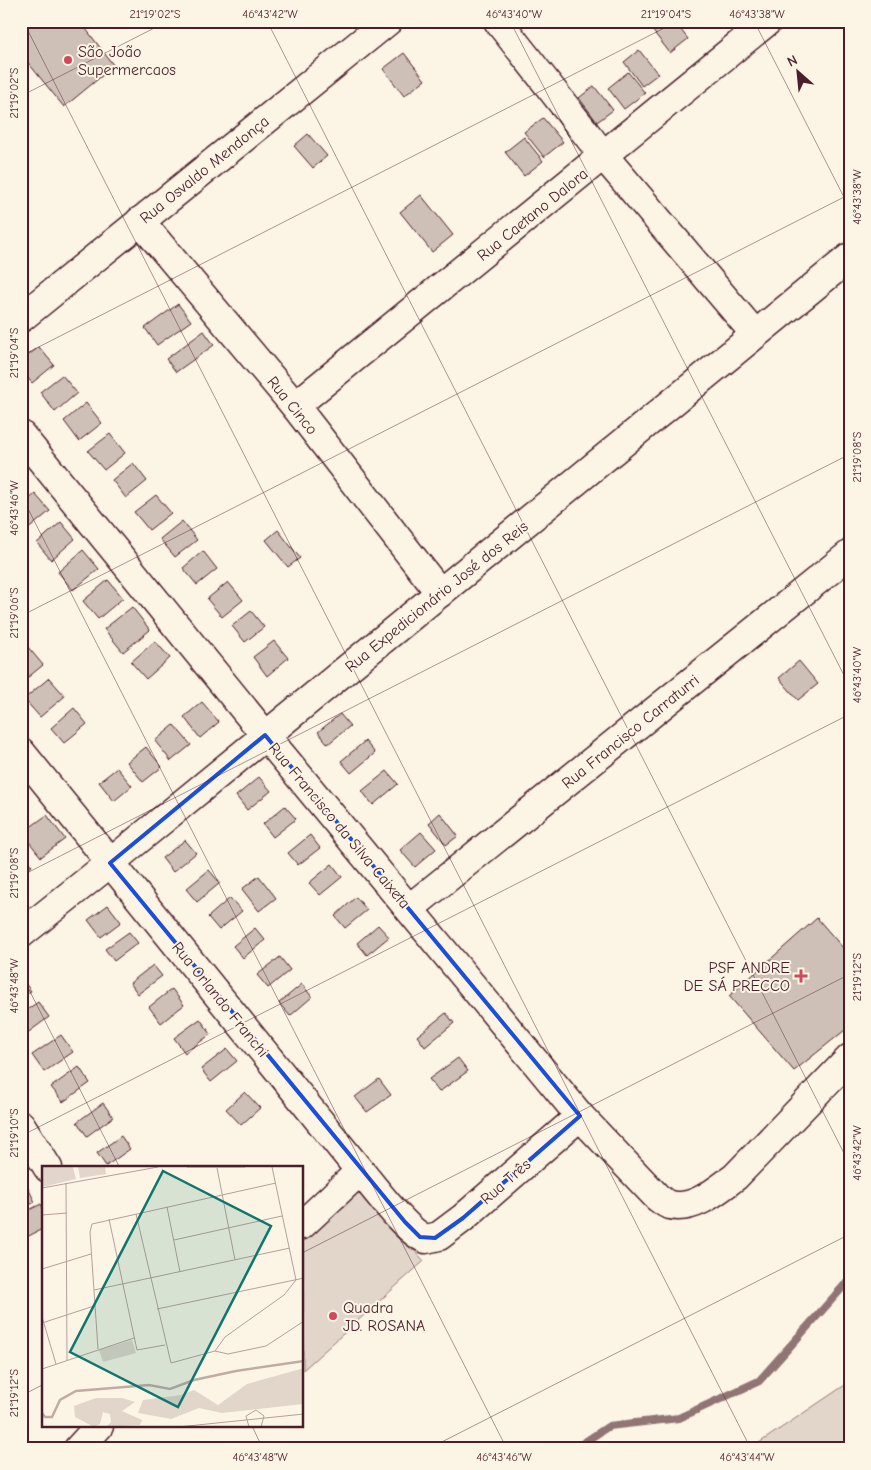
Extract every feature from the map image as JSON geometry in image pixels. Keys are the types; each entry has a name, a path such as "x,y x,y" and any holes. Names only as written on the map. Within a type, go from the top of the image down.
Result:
{"street":[{"name":"Rua Osvaldo Mendonça","path":"21,318 388,21"},
{"path":"498,21 603,155 755,334"},
{"name":"Rua Caetano Dalora","path":"295,406 768,21"},
{"name":"Rua Cinco","path":"140,220 295,406 440,593"},
{"name":"Rua Expedicionário José dos Reis","path":"21,934 850,257"},
{"name":"Rua Francisco da Silva Caixeta","path":"21,435 264,735 410,908 580,1116 657,1197 668,1205 681,1206 704,1198 735,1177 850,1058"},
{"name":"Rua Francisco Carraturri","path":"410,908 850,554"},
{"name":"Rua Orlando Franchi","path":"21,752 360,1171 405,1222 420,1237 426,1240"},
{"name":"Rua Três","path":"426,1240 439,1236 463,1218 580,1116"},
{"path":"21,1125 47,1166"},
{"path":"304,1222 360,1171"},
{"path":"78,1449 97,1428"}],"highlighted area":[{"path":"265,735 580,1116 463,1218 435,1238 420,1237 405,1222 110,863"}],"shaded area":[{"name":"Quadra JD. ROSANA","path":"355,1185 424,1261 304,1369 304,1235"},
{"path":"850,1381 850,1449 750,1449 848,1383"}],"building":[{"name":"São João Supermercaos","path":"21,21 80,21 114,66 64,107 21,54"},
{"path":"645,21 674,21 688,39 670,53"},
{"path":"639,50 658,74 642,86 624,62"},
{"path":"404,53 425,80 404,96 383,69"},
{"path":"628,72 645,93 624,109 608,88"},
{"path":"594,86 613,110 597,122 579,98"},
{"path":"543,118 563,142 544,157 524,132"},
{"path":"308,134 327,156 313,168 294,146"},
{"path":"524,137 543,161 524,176 505,152"},
{"path":"421,195 453,235 432,252 400,212"},
{"path":"178,304 191,321 157,345 145,328"},
{"path":"204,331 214,345 176,372 166,359"},
{"path":"39,347 54,365 32,383 21,370 21,361"},
{"path":"62,375 77,393 55,412 40,392"},
{"path":"86,403 102,423 79,441 64,421"},
{"path":"110,434 125,453 104,470 88,451"},
{"path":"133,463 147,481 126,498 112,480"},
{"path":"35,494 50,511 26,531 21,525 21,506"},
{"path":"156,495 171,513 149,530 134,512"},
{"path":"182,521 197,540 175,557 160,539"},
{"path":"61,522 75,539 51,560 37,543"},
{"path":"278,530 300,558 288,567 266,540"},
{"path":"83,550 99,569 73,590 58,572"},
{"path":"203,551 217,569 197,585 183,568"},
{"path":"108,580 123,598 98,619 83,601"},
{"path":"228,582 243,600 222,617 207,599"},
{"path":"132,607 150,630 123,652 104,629"},
{"path":"251,611 264,627 245,642 232,626"},
{"path":"155,641 170,658 146,679 131,662"},
{"path":"274,641 288,658 267,676 253,657"},
{"path":"27,646 43,665 21,683 21,650"},
{"path":"799,661 818,684 798,700 779,678"},
{"path":"49,678 65,696 40,717 24,699"},
{"path":"202,702 219,722 200,738 184,717"},
{"path":"74,708 87,724 64,743 51,728"},
{"path":"340,714 350,726 328,744 318,732"},
{"path":"174,725 191,745 171,761 155,741"},
{"path":"365,741 375,753 351,773 341,761"},
{"path":"146,747 162,767 143,782 127,762"},
{"path":"117,768 132,786 114,801 99,782"},
{"path":"387,771 398,784 373,805 362,791"},
{"path":"259,777 271,791 247,810 236,796"},
{"path":"285,806 296,819 273,837 263,824"},
{"path":"440,813 458,836 446,845 429,823"},
{"path":"47,815 65,839 41,857 22,833"},
{"path":"421,832 436,849 415,867 400,850"},
{"path":"310,835 320,848 298,865 288,853"},
{"path":"185,840 196,853 173,872 162,858"},
{"path":"21,852 32,866 21,875"},
{"path":"332,864 342,877 320,895 309,883"},
{"path":"209,870 220,883 197,902 186,889"},
{"path":"259,876 276,898 259,911 242,889"},
{"path":"356,897 367,910 345,928 335,916"},
{"path":"230,898 242,911 219,930 208,917"},
{"path":"108,905 121,922 101,937 88,920"},
{"name":"PSF ANDRE DE SÁ PRECCO","path":"817,918 850,956 850,1026 794,1071 729,996"},
{"path":"378,925 389,937 367,955 357,943"},
{"path":"255,928 265,940 243,958 233,946"},
{"path":"129,932 138,943 114,961 105,949"},
{"path":"280,957 290,970 268,988 257,975"},
{"path":"153,965 162,976 138,994 130,983"},
{"path":"21,978 31,991 21,998"},
{"path":"302,984 312,997 290,1016 279,1003"},
{"path":"172,989 184,1005 161,1023 149,1007"},
{"path":"38,1002 49,1017 22,1037 21,1014"},
{"path":"446,1013 454,1023 425,1047 417,1036"},
{"path":"200,1019 211,1034 185,1053 174,1038"},
{"path":"61,1035 73,1052 44,1072 32,1055"},
{"path":"227,1049 237,1061 211,1082 201,1069"},
{"path":"458,1058 468,1071 439,1092 429,1079"},
{"path":"79,1067 90,1083 63,1102 51,1087"},
{"path":"379,1079 391,1095 367,1112 355,1097"},
{"path":"245,1092 260,1108 241,1125 226,1109"},
{"path":"103,1103 113,1117 87,1136 77,1122"},
{"path":"121,1136 130,1149 106,1166 97,1153"},
{"path":"24,1180 35,1202 21,1209 21,1181"},
{"path":"41,1204 42,1229 25,1238 21,1231 21,1214"}],"waterway":[{"path":"574,1449 609,1426 679,1418 759,1381 850,1279"}],"place":[{"name":"São João Supermercaos","path":"68,60"},
{"name":"PSF ANDRE DE SÁ PRECCO","path":"801,976"},
{"name":"Quadra JD. ROSANA","path":"333,1316"}]}
